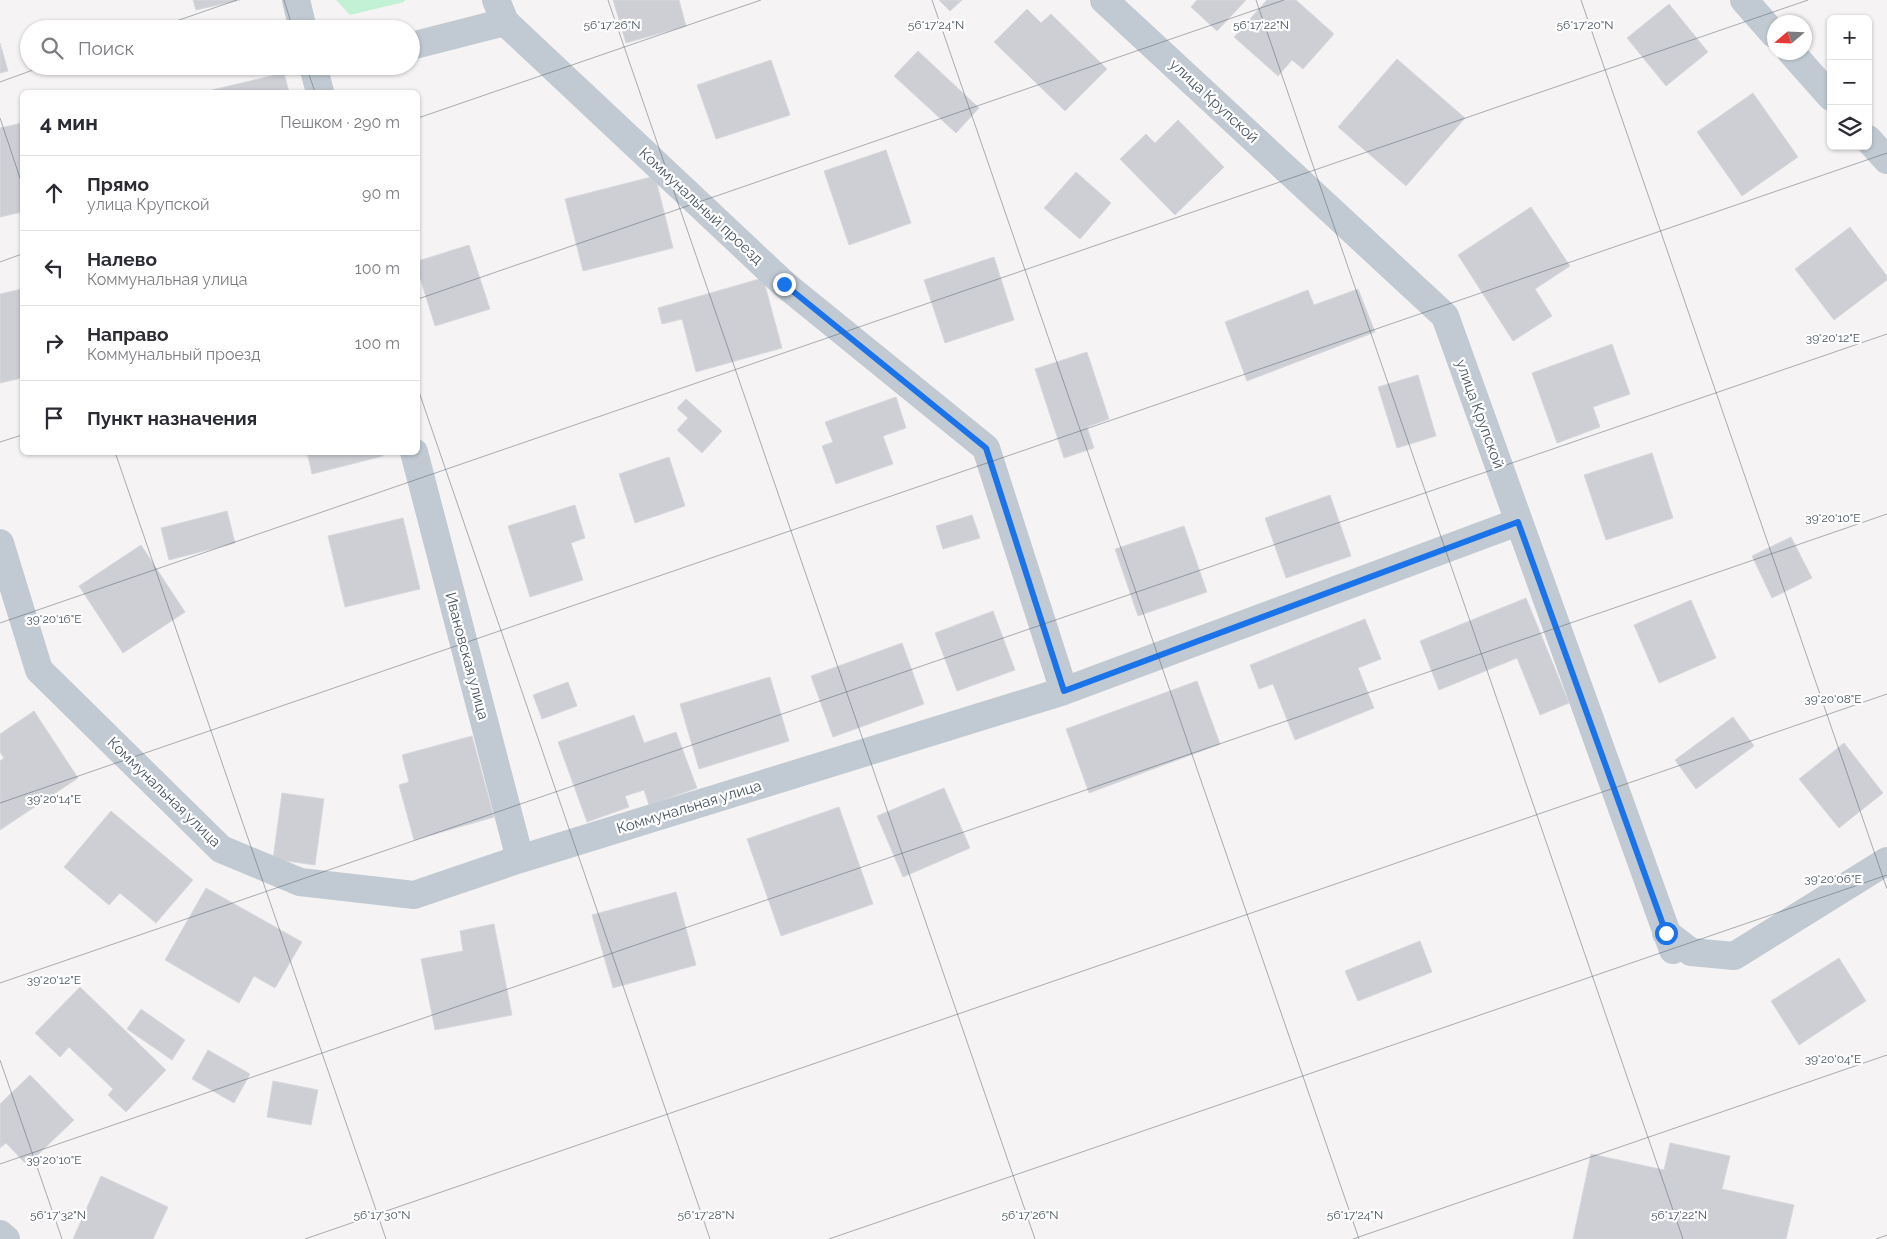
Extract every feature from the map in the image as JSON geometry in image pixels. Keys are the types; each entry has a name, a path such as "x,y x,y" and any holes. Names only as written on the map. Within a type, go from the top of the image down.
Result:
{"street":[{"path":"296,0 302,20"},
{"name":"улица Крупской","path":"1104,0 1445,316 1669,942 1691,952 1734,956 1887,861"},
{"path":"1744,0 1767,26"},
{"name":"Коммунальный проезд","path":"420,42 501,11 784,284 986,448 1064,691"},
{"path":"1798,60 1827,92"},
{"path":"315,75 319,90"},
{"path":"1872,143 1887,160"},
{"name":"Ивановская улица","path":"415,455 520,859"},
{"name":"Коммунальная улица","path":"0,543 39,670 222,848 300,882 414,895 520,859 1064,691 1518,522"},
{"path":"0,1234 6,1239"}],"green space":[{"path":"336,0 405,0 404,2 350,15"}],"building":[{"path":"193,0 240,0 196,10"},
{"path":"613,0 679,0 686,26 626,43"},
{"path":"939,0 962,0 950,11"},
{"path":"1197,0 1246,0 1217,31 1191,7"},
{"path":"1267,0 1296,0 1334,34 1303,69 1292,60 1278,76 1234,37"},
{"path":"1669,4 1708,52 1666,86 1627,38"},
{"path":"1027,9 1041,23 1051,14 1107,69 1065,111 994,42"},
{"path":"0,43 8,71 0,73"},
{"path":"918,51 979,108 956,133 894,76"},
{"path":"1397,59 1465,118 1406,186 1338,127"},
{"path":"771,60 790,115 716,139 697,85"},
{"path":"276,75 285,75 288,90 212,90"},
{"path":"1753,93 1798,157 1742,196 1697,132"},
{"path":"1178,120 1224,167 1175,215 1120,159 1146,134 1155,143"},
{"path":"20,123 20,212 0,217 0,128"},
{"path":"886,150 911,223 849,245 824,171"},
{"path":"1076,172 1111,203 1080,239 1044,208"},
{"path":"655,176 673,248 583,271 565,199"},
{"path":"1531,207 1570,266 1535,289 1552,316 1513,341 1458,255"},
{"path":"1850,227 1887,276 1887,280 1834,320 1795,269"},
{"path":"469,245 490,309 435,326 420,277 420,260"},
{"path":"994,257 1014,320 945,343 924,280"},
{"path":"763,278 782,348 696,372 682,319 662,324 658,308"},
{"path":"20,289 20,378 0,383 0,294"},
{"path":"1358,289 1375,332 1247,381 1225,322 1308,290 1314,305"},
{"path":"1612,344 1630,394 1593,407 1600,427 1557,443 1532,373"},
{"path":"1087,352 1109,419 1087,427 1094,448 1064,458 1035,369"},
{"path":"1418,375 1436,436 1397,448 1378,387"},
{"path":"896,397 906,428 883,436 893,464 836,484 822,446 833,442 825,422"},
{"path":"686,399 722,431 702,453 677,430 688,418 677,408"},
{"path":"1652,453 1673,518 1606,540 1584,475"},
{"path":"308,455 383,455 383,456 312,474"},
{"path":"669,457 685,506 635,523 619,474"},
{"path":"1330,495 1351,556 1286,578 1265,518"},
{"path":"575,505 585,538 571,543 583,580 530,597 508,526"},
{"path":"227,511 235,543 169,560 161,528"},
{"path":"972,515 980,538 943,549 936,526"},
{"path":"403,518 420,589 345,607 328,536"},
{"path":"1184,526 1207,592 1138,616 1115,549"},
{"path":"1791,537 1812,578 1772,598 1752,556"},
{"path":"141,545 185,612 123,653 79,586"},
{"path":"1526,598 1569,703 1540,715 1517,658 1439,690 1420,641"},
{"path":"1691,600 1716,658 1659,683 1634,625"},
{"path":"993,611 1015,670 957,691 935,633"},
{"path":"1365,619 1381,659 1358,668 1374,708 1295,740 1273,684 1259,689 1250,665"},
{"path":"902,643 924,704 833,737 811,676"},
{"path":"770,677 789,741 699,769 680,704"},
{"path":"1197,681 1220,744 1089,793 1066,729"},
{"path":"568,682 577,706 542,719 533,695"},
{"path":"34,711 78,778 0,830 0,761 4,758 0,752 0,734"},
{"path":"634,715 644,743 676,732 697,788 649,805 644,790 625,796 629,807 587,822 558,742"},
{"path":"1733,717 1754,746 1696,789 1675,760"},
{"path":"472,736 494,817 414,840 399,785 409,782 402,755"},
{"path":"1844,743 1883,793 1839,828 1799,779"},
{"path":"944,788 970,848 903,877 877,816"},
{"path":"282,793 324,799 315,865 273,859"},
{"path":"839,807 873,904 781,936 747,839"},
{"path":"111,811 193,880 156,923 120,893 109,905 64,867"},
{"path":"206,888 302,942 275,988 254,976 239,1003 165,960"},
{"path":"676,892 696,965 613,988 592,915"},
{"path":"494,924 512,1015 435,1030 421,959 463,951 460,931"},
{"path":"1420,941 1432,972 1358,1001 1345,971"},
{"path":"1839,958 1866,1001 1799,1045 1771,1001"},
{"path":"80,987 166,1070 126,1112 108,1095 113,1089 69,1047 60,1057 35,1033"},
{"path":"141,1009 185,1040 172,1060 127,1029"},
{"path":"208,1050 250,1074 234,1103 192,1079"},
{"path":"30,1075 74,1120 27,1165 6,1143 0,1148 0,1104"},
{"path":"273,1081 318,1090 311,1125 267,1117"},
{"path":"1670,1143 1730,1156 1722,1189 1794,1205 1786,1239 1573,1239 1591,1154 1664,1170"},
{"path":"101,1176 168,1207 153,1239 73,1239"}],"route":[{"path":"784,284 986,448 1064,691 1518,522 1666,933"}]}
